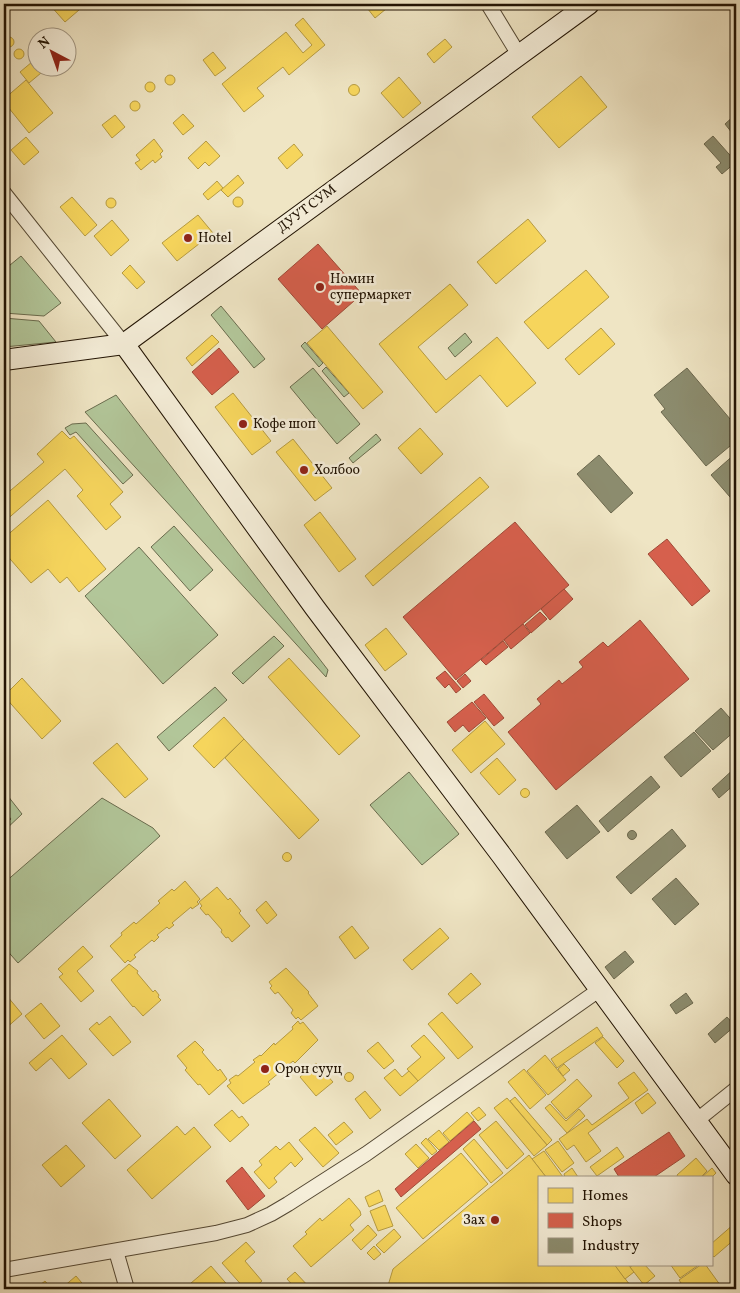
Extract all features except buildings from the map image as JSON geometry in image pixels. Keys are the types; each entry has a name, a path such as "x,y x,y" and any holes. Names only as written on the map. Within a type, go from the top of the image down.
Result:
{"street":[{"path":"488,4 519,55"},
{"name":"ДУУТ СУМ","path":"4,360 124,344 589,4"},
{"path":"4,194 124,344 315,608 502,856 736,1175"},
{"path":"4,1270 216,1233 247,1225 271,1214 366,1154 599,990"},
{"path":"696,1121 736,1089"},
{"path":"116,1251 127,1289"}],"green space":[{"path":"21,256 61,303 44,316 4,313 4,270"},
{"path":"221,306 265,359 254,368 211,315"},
{"path":"4,318 39,321 56,342 4,347"},
{"path":"465,333 472,342 455,357 448,348"},
{"path":"305,342 323,363 319,367 301,346"},
{"path":"326,367 349,393 344,397 322,371"},
{"path":"313,368 360,424 337,444 290,387"},
{"path":"116,395 328,670 326,677 85,412"},
{"path":"86,423 133,475 123,484 76,432 70,435 65,428 72,424"},
{"path":"376,434 381,440 353,463 349,458"},
{"path":"174,526 213,570 190,591 151,547"},
{"path":"139,547 218,635 163,684 85,596"},
{"path":"274,636 284,646 243,684 232,673"},
{"path":"215,687 227,700 169,751 157,737"},
{"path":"409,772 459,834 422,865 370,805"},
{"path":"4,791 22,814 4,831 4,826 11,819 4,811"},
{"path":"102,798 153,828 160,836 18,963 4,947 4,883"}],"place":[{"name":"Hotel","path":"188,238"},
{"name":"Номин супермаркет","path":"320,287"},
{"name":"Кофе шоп","path":"243,424"},
{"name":"Холбоо","path":"304,470"},
{"name":"Орон сууц","path":"265,1069"},
{"name":"Зах","path":"495,1220"}]}
